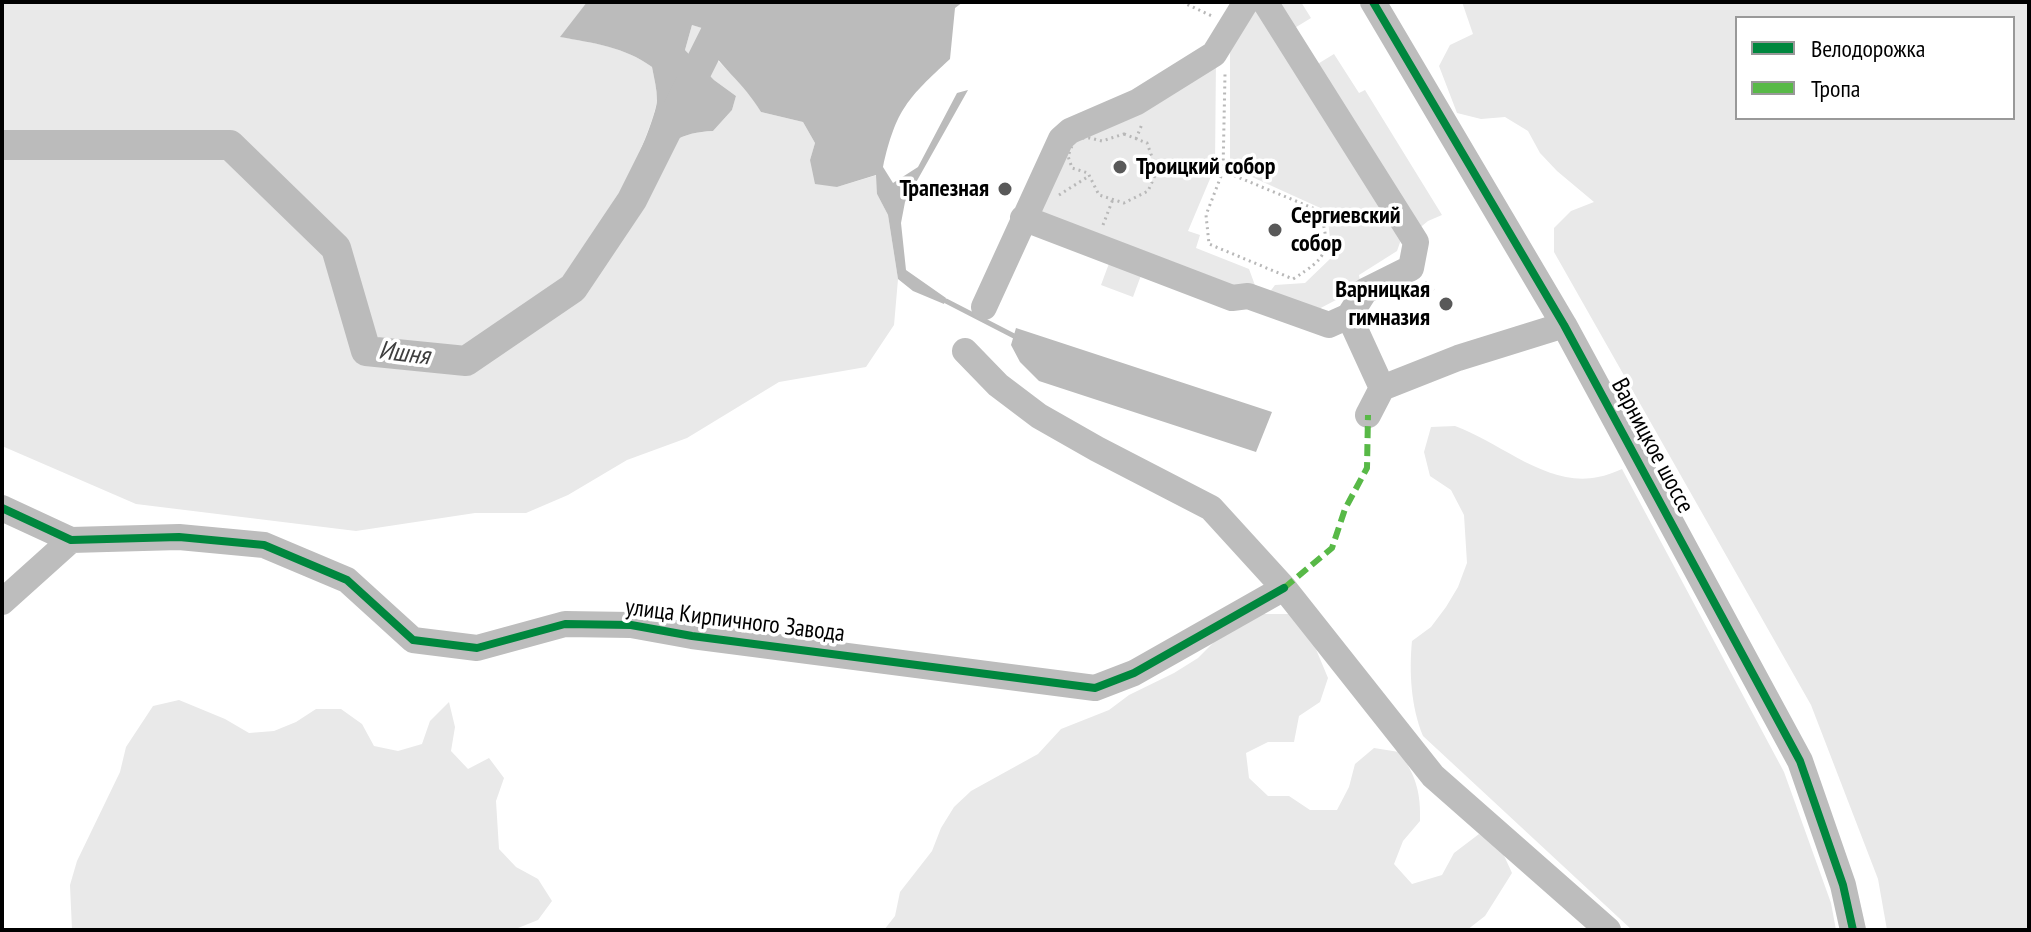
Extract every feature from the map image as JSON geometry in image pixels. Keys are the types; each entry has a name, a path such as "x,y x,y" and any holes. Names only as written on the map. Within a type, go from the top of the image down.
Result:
{"street":[{"path":"984,307 1061,139 1070,131 1137,102 1214,54 1246,2"},
{"path":"1023,218 1232,298 1248,296 1329,325 1349,316 1365,291 1411,268 1416,242 1265,2"},
{"name":"Варницкое шоссе","path":"1373,2 1564,325 1800,761 1843,885 1853,930"},
{"path":"1349,316 1382,388"},
{"path":"1368,415 1382,388 1458,358 1564,325"},
{"path":"965,351 998,385 1039,416 1211,508 1284,588 1433,776 1608,930"},
{"path":"2,508 71,540 2,602"},
{"name":"улица Кирпичного Завода","path":"71,540 179,537 264,545 347,580 413,640 477,648 565,624 631,625 692,636 1095,688 1134,673 1284,588"}],"path":[{"path":"1182,2 1228,31 1223,171 1206,215 1209,244 1293,279 1318,263 1328,240 1320,211 1223,171"},
{"path":"1199,10 1201,5"},
{"path":"1124,134 1147,143 1157,171 1148,191 1124,203 1113,199 1099,195 1088,173 1072,168 1068,156 1075,138 1102,141 1124,134"},
{"path":"1095,246 1113,199"}],"shaded area":[{"path":"2,2 587,2 561,37 620,50 652,67 656,106 628,178 644,187 644,167 660,152 683,137 713,131 732,110 736,96 714,80 685,50 692,25 706,29 712,55 748,90 761,112 803,122 815,143 810,160 837,187 877,175 877,194 888,215 898,279 894,325 866,367 779,382 687,438 627,460 568,495 526,513 475,513 356,531 136,504 2,446"},
{"path":"587,2 963,2 955,8 950,59 906,106 893,131 883,167 893,183 918,167 957,93 968,90 905,202 901,223 906,270 946,298 944,304 913,291 898,279 888,215 877,194 876,175 837,187 815,184 810,160 815,143 803,122 761,112 703,39 705,29 692,25 685,50 714,80 736,96 732,110 713,131 683,137 659,152 644,167 644,187 632,200 628,178 656,107 652,67 620,50 560,37"},
{"path":"1273,2 1301,2 1311,18 1293,29 1316,65 1334,54 1359,93 1365,90 1442,215 1417,230"},
{"path":"1462,2 2029,2 2029,930 1887,930 1878,879 1811,705 1554,252 1554,228 1571,211 1594,202 1540,153 1528,131 1505,117 1481,119 1457,113 1439,66 1450,45 1473,34"},
{"path":"1254,7 1403,234 1397,251 1359,275 1361,287 1311,313 1266,297 1275,285 1305,283 1332,257 1327,211 1230,167 1230,41"},
{"path":"1216,58 1215,167 1188,231 1200,235 1196,248 1249,269 1256,288 1235,292 1031,214 1064,139"},
{"path":"1111,258 1143,270 1133,297 1101,285"},
{"path":"1016,328 1272,412 1256,452 1039,381 1020,362 1011,345"},
{"path":"1455,426 1525,462 1561,476 1579,479 1598,477 1622,469 1784,772 1831,903 1836,930 1632,930 1423,736 1412,689 1412,641 1431,627 1446,607 1467,563 1464,515 1451,490 1430,476 1424,452 1431,427"},
{"path":"1263,614 1289,614 1308,630 1328,678 1320,702 1299,716 1294,742 1268,742 1246,753 1249,778 1268,796 1289,796 1310,810 1337,810 1349,787 1355,764 1374,748 1399,752 1416,785 1420,821 1403,841 1394,864 1412,884 1442,875 1454,853 1479,834 1501,849 1512,873 1485,916 1467,930 884,930 895,916 900,892 932,851 954,807 971,791 1038,754 1061,729 1109,710 1129,695 1174,673 1198,658 1217,639"},
{"path":"179,700 225,719 249,733 274,731 316,709 341,709 362,724 374,746 398,751 422,744 430,721 449,702 455,727 451,751 468,769 489,758 504,778 496,801 499,849 516,867 538,879 552,901 538,920 513,930 72,930 70,885 77,861 120,772 126,747 153,706"}],"waterway":[{"name":"Ишня","path":"2,145 230,145 336,248 366,351 466,361 573,288 632,200 731,2"},
{"path":"946,301 1014,336"}],"marked path":[{"path":"1284,588 1332,548 1345,509 1367,468 1368,415"}],"cycle path":[{"path":"1373,2 1564,325 1800,761 1843,885 1853,930"},
{"path":"2,508 71,540 179,537 264,545 347,580 413,640 477,648 565,624 631,625 692,636 1095,688 1134,673 1284,588"}],"place":[{"name":"Троицкий собор","path":"1120,167"},
{"name":"Трапезная","path":"1005,189"},
{"name":"Сергиевский собор","path":"1275,230"},
{"name":"Варницкая гимназия","path":"1446,304"}]}
